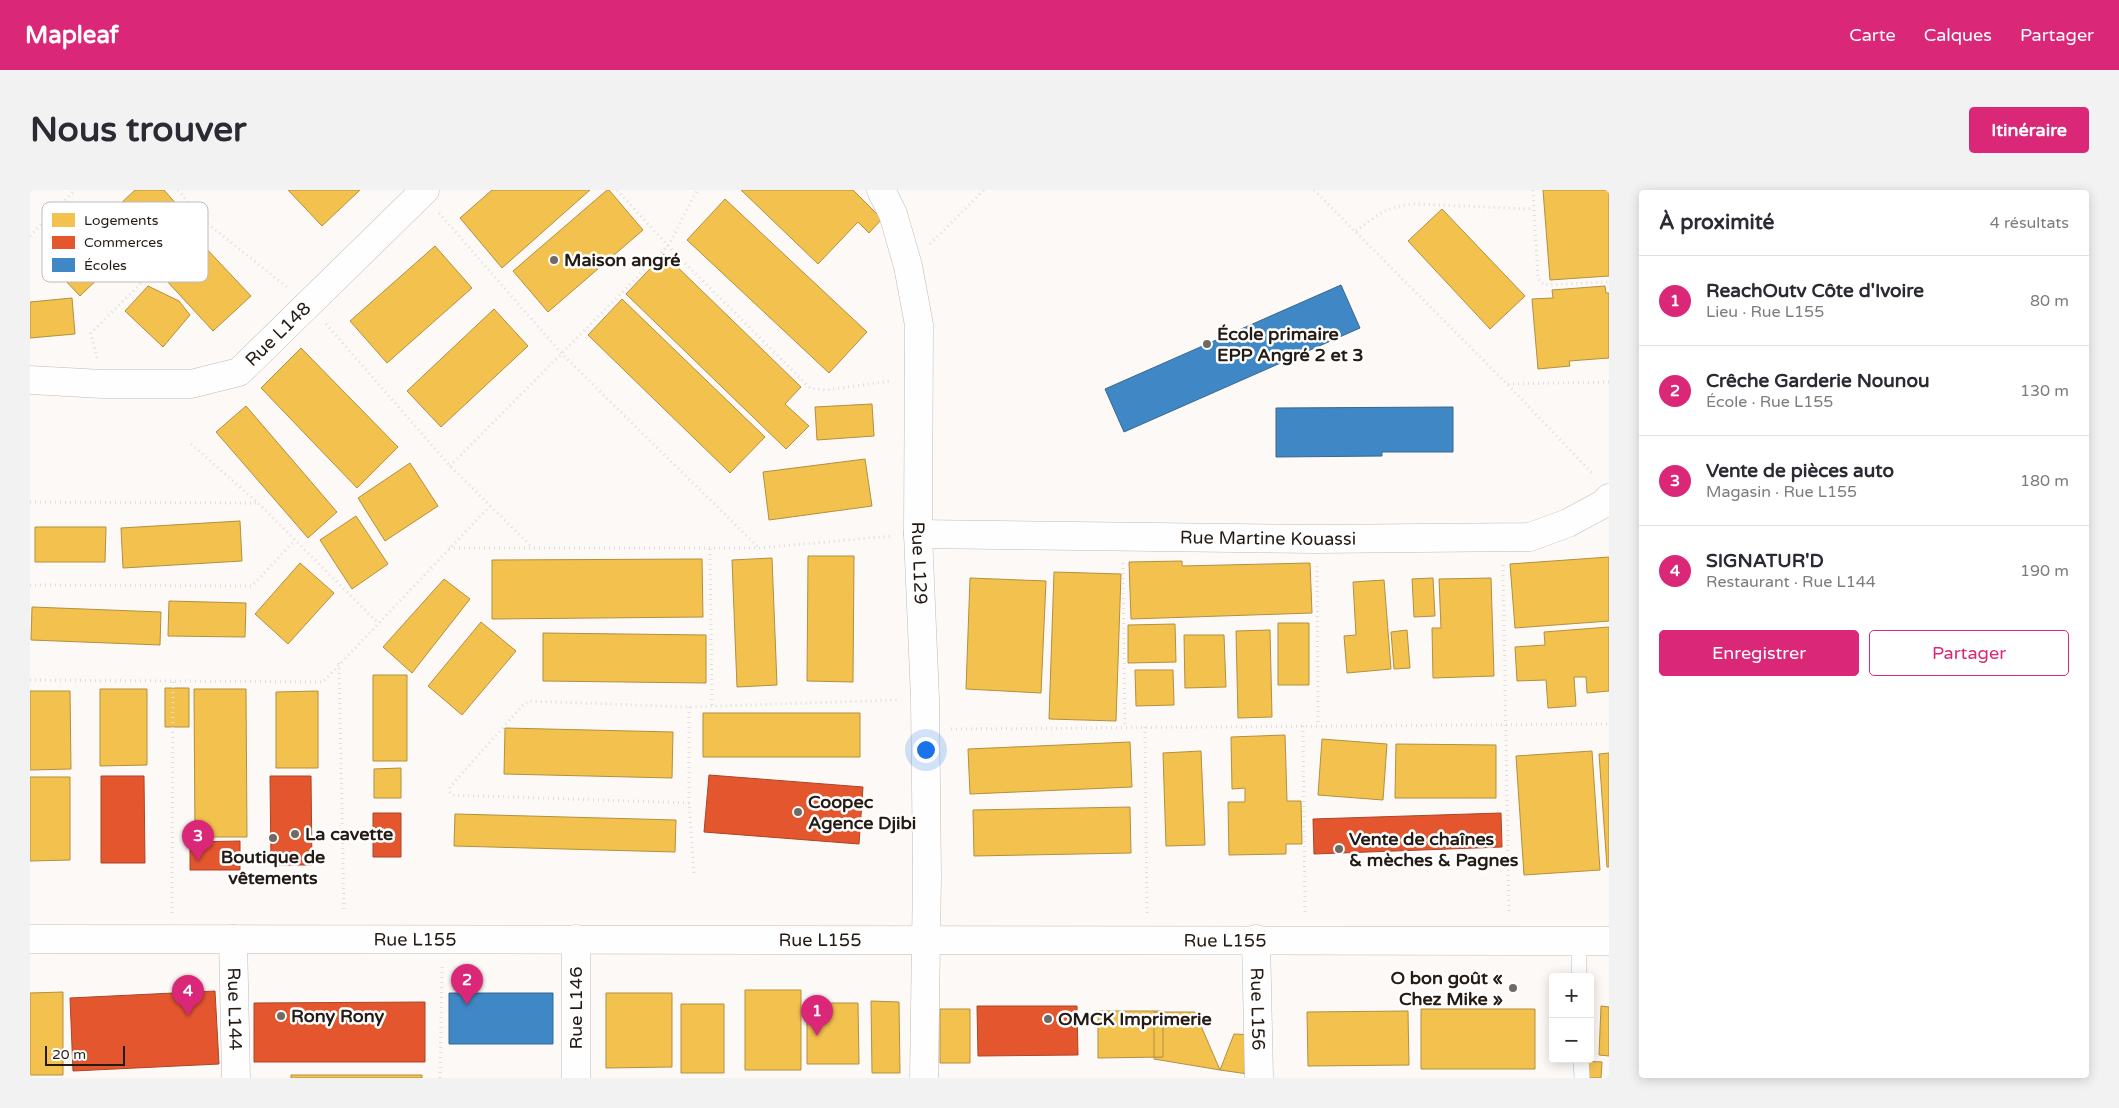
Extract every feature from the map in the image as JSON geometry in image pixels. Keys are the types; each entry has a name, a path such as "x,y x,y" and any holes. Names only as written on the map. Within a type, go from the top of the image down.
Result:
{"street":[{"name":"Rue L129","path":"881,190 892,214 908,266 919,325 918,534 926,729 927,875 924,1078"},
{"name":"Rue L148","path":"30,380 102,384 191,384 239,372 424,192"},
{"name":"Rue Martine Kouassi","path":"918,534 1316,540 1530,537 1568,522 1603,504 1602,487"},
{"name":"Rue L155","path":"30,939 1256,939 1609,941"},
{"name":"Rue L144","path":"233,939 236,1078"},
{"name":"Rue L146","path":"576,939 576,1078"},
{"name":"Rue L156","path":"1256,939 1259,1078"}],"lane":[{"path":"1579,941 1579,973"},
{"path":"1581,1063 1582,1078"}],"path":[{"path":"63,202 75,190"},
{"path":"178,190 188,202"},
{"path":"617,190 668,246 810,388 826,390 919,377"},
{"path":"450,466 668,246 680,225 687,207 698,190"},
{"path":"908,266 984,190"},
{"path":"1314,190 1507,384 1602,487"},
{"path":"1533,190 1540,283 1544,285 1609,282"},
{"path":"424,192 562,354 759,548"},
{"path":"1356,231 1382,210 1397,206 1414,204 1533,209"},
{"path":"30,236 42,224"},
{"path":"208,224 309,305 450,466 533,548"},
{"path":"91,333 142,282"},
{"path":"1507,384 1609,382"},
{"path":"191,444 258,503 378,623"},
{"path":"30,502 258,503"},
{"path":"30,680 323,682 490,506"},
{"path":"449,548 759,548 918,534"},
{"path":"1123,537 1125,727"},
{"path":"1502,537 1507,724 1509,940"},
{"path":"30,584 252,586 295,540"},
{"path":"1316,540 1318,725"},
{"path":"710,549 712,706"},
{"path":"339,663 344,939"},
{"path":"172,939 173,681"},
{"path":"689,803 452,796 449,791 456,780 524,704 529,701 690,707 925,699"},
{"path":"690,707 689,803 694,875"},
{"path":"926,729 1609,724"},
{"path":"1304,726 1305,940"},
{"path":"1145,727 1147,940"},
{"path":"440,1078 442,939"}],"building: Logements":[{"path":"135,190 164,190 174,202 122,202"},
{"path":"288,190 360,190 322,226"},
{"path":"492,190 590,190 502,268 460,218"},
{"path":"607,190 643,230 548,312 513,271"},
{"path":"741,190 853,190 882,219 869,233 858,222 818,264"},
{"path":"1543,190 1609,190 1609,276 1550,280"},
{"path":"725,199 867,332 829,373 687,240"},
{"path":"1442,209 1525,296 1490,329 1408,241"},
{"path":"435,246 472,288 387,363 350,321"},
{"path":"208,250 251,296 213,331 168,282 208,282"},
{"path":"664,254 801,387 785,404 809,426 786,449 626,294"},
{"path":"67,282 95,282 80,296"},
{"path":"148,286 179,301 190,315 163,347 125,311"},
{"path":"1605,286 1606,293 1609,293 1609,358 1569,361 1570,366 1538,369 1532,299 1553,298 1552,290"},
{"path":"72,298 75,334 30,338 30,302"},
{"path":"622,299 765,437 730,473 588,335"},
{"path":"494,309 528,346 441,427 407,391"},
{"path":"301,348 398,447 357,488 261,388"},
{"path":"872,404 874,436 817,440 815,407"},
{"path":"246,406 337,512 308,538 216,432"},
{"path":"865,459 872,506 769,520 763,472"},
{"path":"410,463 438,506 385,541 358,498"},
{"path":"356,516 388,564 352,589 320,540"},
{"path":"240,521 242,561 123,568 121,528"},
{"path":"35,527 106,527 105,562 35,562"},
{"path":"808,556 854,556 853,682 807,681"},
{"path":"1609,557 1609,621 1515,628 1510,564"},
{"path":"772,558 777,685 737,687 732,560"},
{"path":"702,559 703,617 492,619 492,560"},
{"path":"1182,561 1182,566 1310,563 1312,613 1131,619 1129,562"},
{"path":"300,563 334,593 288,644 255,614"},
{"path":"1054,572 1121,574 1116,721 1049,719"},
{"path":"970,578 1046,581 1041,693 966,689"},
{"path":"1433,578 1435,616 1414,617 1412,579"},
{"path":"1491,578 1494,676 1433,678 1432,628 1441,628 1439,579"},
{"path":"444,579 470,599 412,673 383,647"},
{"path":"1384,580 1391,669 1347,673 1344,636 1356,635 1353,582"},
{"path":"169,601 246,603 245,637 168,636"},
{"path":"32,607 161,612 160,645 31,640"},
{"path":"481,622 516,651 462,715 428,686"},
{"path":"1278,623 1309,623 1309,685 1278,685"},
{"path":"1175,624 1176,662 1128,663 1128,625"},
{"path":"1609,627 1609,691 1587,693 1586,677 1574,677 1576,706 1548,708 1546,680 1517,681 1515,647 1545,645 1544,632"},
{"path":"1270,630 1272,717 1238,718 1236,631"},
{"path":"1407,630 1410,668 1394,669 1391,632"},
{"path":"543,633 706,635 706,683 543,681"},
{"path":"1184,635 1224,635 1226,687 1185,688"},
{"path":"1135,670 1173,670 1174,705 1136,706"},
{"path":"373,675 407,675 407,761 373,761"},
{"path":"165,688 189,688 189,727 165,727"},
{"path":"100,689 147,689 147,765 100,766"},
{"path":"194,689 246,689 247,837 195,837"},
{"path":"30,691 70,691 71,769 30,770"},
{"path":"318,691 318,768 276,768 276,692"},
{"path":"703,713 860,713 860,757 703,757"},
{"path":"505,728 673,732 672,778 504,774"},
{"path":"1285,735 1287,801 1301,801 1302,844 1286,844 1286,854 1229,855 1228,802 1245,802 1245,788 1232,789 1231,737"},
{"path":"1322,739 1387,744 1383,800 1318,795"},
{"path":"1130,742 1132,787 970,794 968,749"},
{"path":"1396,744 1496,745 1496,798 1395,798"},
{"path":"1201,751 1205,845 1166,846 1163,753"},
{"path":"1592,751 1600,870 1524,875 1516,756"},
{"path":"1609,753 1609,867 1607,867 1599,754"},
{"path":"401,768 401,798 374,798 374,769"},
{"path":"30,777 70,777 70,860 30,861"},
{"path":"1130,807 1131,853 974,856 973,810"},
{"path":"455,814 676,820 675,852 454,846"},
{"path":"745,990 801,990 801,1070 745,1070"},
{"path":"63,992 63,1075 30,1075 30,993"},
{"path":"606,993 672,993 672,1067 606,1068"},
{"path":"871,1001 899,1002 900,1073 872,1073"},
{"path":"807,1003 858,1003 859,1064 807,1064"},
{"path":"681,1004 724,1004 724,1073 681,1073"},
{"path":"1601,1006 1609,1007 1609,1056 1599,1055"},
{"path":"940,1009 970,1009 970,1063 940,1063"},
{"path":"1421,1009 1535,1009 1535,1069 1421,1069"},
{"path":"1098,1011 1163,1011 1163,1057 1098,1058"},
{"path":"1408,1011 1409,1065 1308,1066 1307,1012"},
{"path":"1154,1012 1195,1012 1220,1070 1154,1059"},
{"path":"1234,1034 1254,1035 1255,1075 1220,1070"},
{"path":"1602,1062 1601,1078 1579,1078 1580,1063"},
{"path":"291,1075 422,1075 422,1078 291,1078"}],"building: Commerces":[{"path":"709,775 863,787 859,844 704,832"},
{"path":"101,776 144,776 145,863 101,863"},
{"path":"270,776 311,776 312,865 271,865"},
{"path":"373,813 401,813 401,857 373,857"},
{"path":"1501,813 1502,847 1314,854 1313,819"},
{"path":"240,841 240,870 190,870 190,842"},
{"path":"215,991 219,1064 73,1071 70,998"},
{"path":"425,1002 425,1062 254,1062 254,1003"},
{"path":"977,1006 1077,1006 1078,1055 978,1056"}],"building: Écoles":[{"path":"1341,285 1360,328 1124,432 1105,389"},
{"path":"1453,407 1453,452 1382,452 1382,456 1276,457 1276,408"},
{"path":"449,993 553,993 553,1044 449,1044"}],"place":[{"name":"Maison angré","path":"554,260"},
{"name":"École primaire EPP Angré 2 et 3","path":"1207,344"},
{"name":"Coopec Agence Djibi","path":"798,812"},
{"name":"La cavette","path":"295,834"},
{"name":"Boutique de vêtements","path":"273,838"},
{"name":"Vente de chaînes & mèches & Pagnes","path":"1339,849"},
{"name":"Vente de pièces auto","path":"198,861"},
{"name":"O bon goût « Chez Mike »","path":"1513,988"},
{"name":"Crêche Garderie Nounou","path":"467,1005"},
{"name":"SIGNATUR'D","path":"188,1016"},
{"name":"Rony Rony","path":"281,1016"},
{"name":"OMCK Imprimerie","path":"1048,1019"},
{"name":"ReachOutv Côte d'Ivoire","path":"817,1036"}]}
